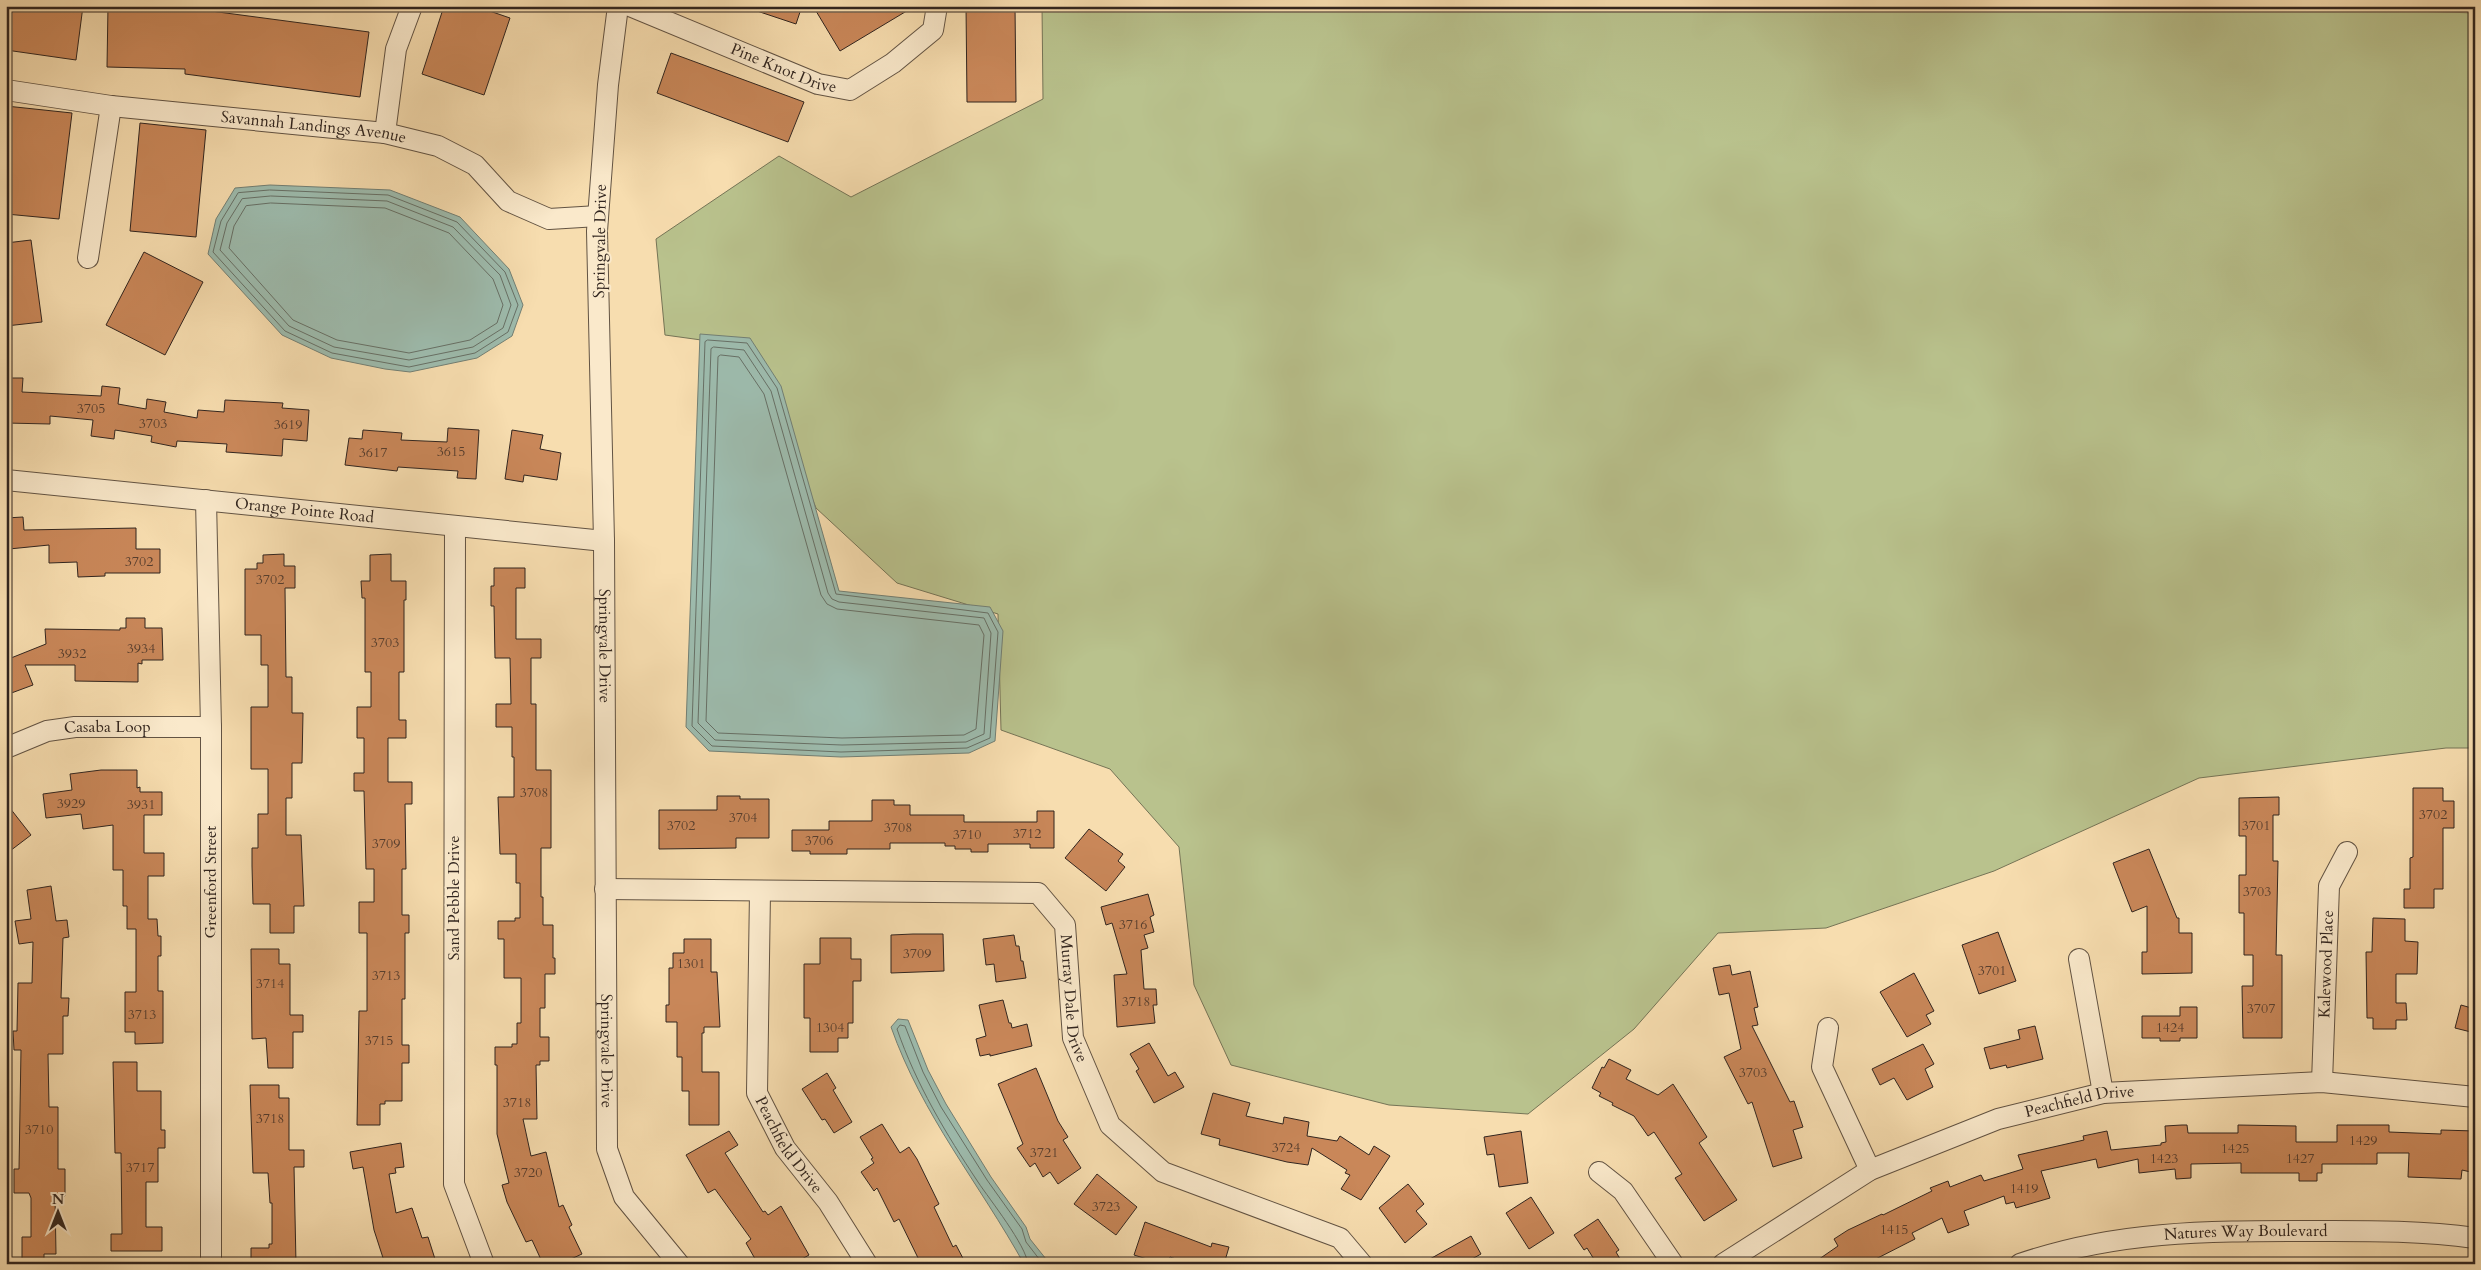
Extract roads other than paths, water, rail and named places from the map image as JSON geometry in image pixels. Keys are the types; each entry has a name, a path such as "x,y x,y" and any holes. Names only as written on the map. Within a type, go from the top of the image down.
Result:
{"street":[{"path":"385,133 396,50 412,6"},
{"name":"Springvale Drive","path":"618,6 608,85 598,216 604,541 607,1148 624,1197 680,1264"},
{"name":"Pine Knot Drive","path":"630,6 818,84 850,90 893,63 933,30 937,6"},
{"name":"Savannah Landings Avenue","path":"6,90 111,106 385,133 438,146 475,165 508,201 549,219 598,216"},
{"path":"88,258 111,106"},
{"name":"Orange Pointe Road","path":"6,480 604,541"},
{"name":"Greenford Street","path":"206,500 211,726 211,1264"},
{"name":"Sand Pebble Drive","path":"455,526 454,1184 484,1264"},
{"name":"Casaba Loop","path":"6,748 48,731 75,727 211,726"},
{"name":"Kalewood Place","path":"2322,1082 2329,886 2347,852"},
{"name":"Murray Dale Drive","path":"605,889 760,892 1038,892 1065,925 1073,1038 1110,1126 1163,1172 1340,1238 1362,1264"},
{"name":"Peachfield Drive","path":"760,892 757,1093 785,1148 828,1202 867,1264"},
{"path":"2079,959 2103,1093"},
{"path":"1828,1028 1822,1067 1870,1170"},
{"name":"Peachfield Drive","path":"1723,1264 1870,1170 1998,1119 2103,1093 2322,1082 2475,1096"},
{"path":"1599,1172 1623,1190 1674,1264"},
{"name":"Natures Way Boulevard","path":"2020,1264 2052,1254 2110,1241 2200,1231 2412,1232 2475,1238"}],"water":[{"path":"270,185 390,190 460,217 509,269 523,305 512,336 477,358 410,372 331,358 282,335 208,254 216,219 235,188"},
{"path":"700,334 750,338 781,386 839,591 990,607 1003,631 995,741 969,753 841,757 709,751 686,727"},
{"path":"898,1019 908,1020 928,1070 946,1104 991,1177 1026,1227 1030,1239 1050,1264 1024,1264 952,1148 919,1090 904,1059 891,1027"}]}
